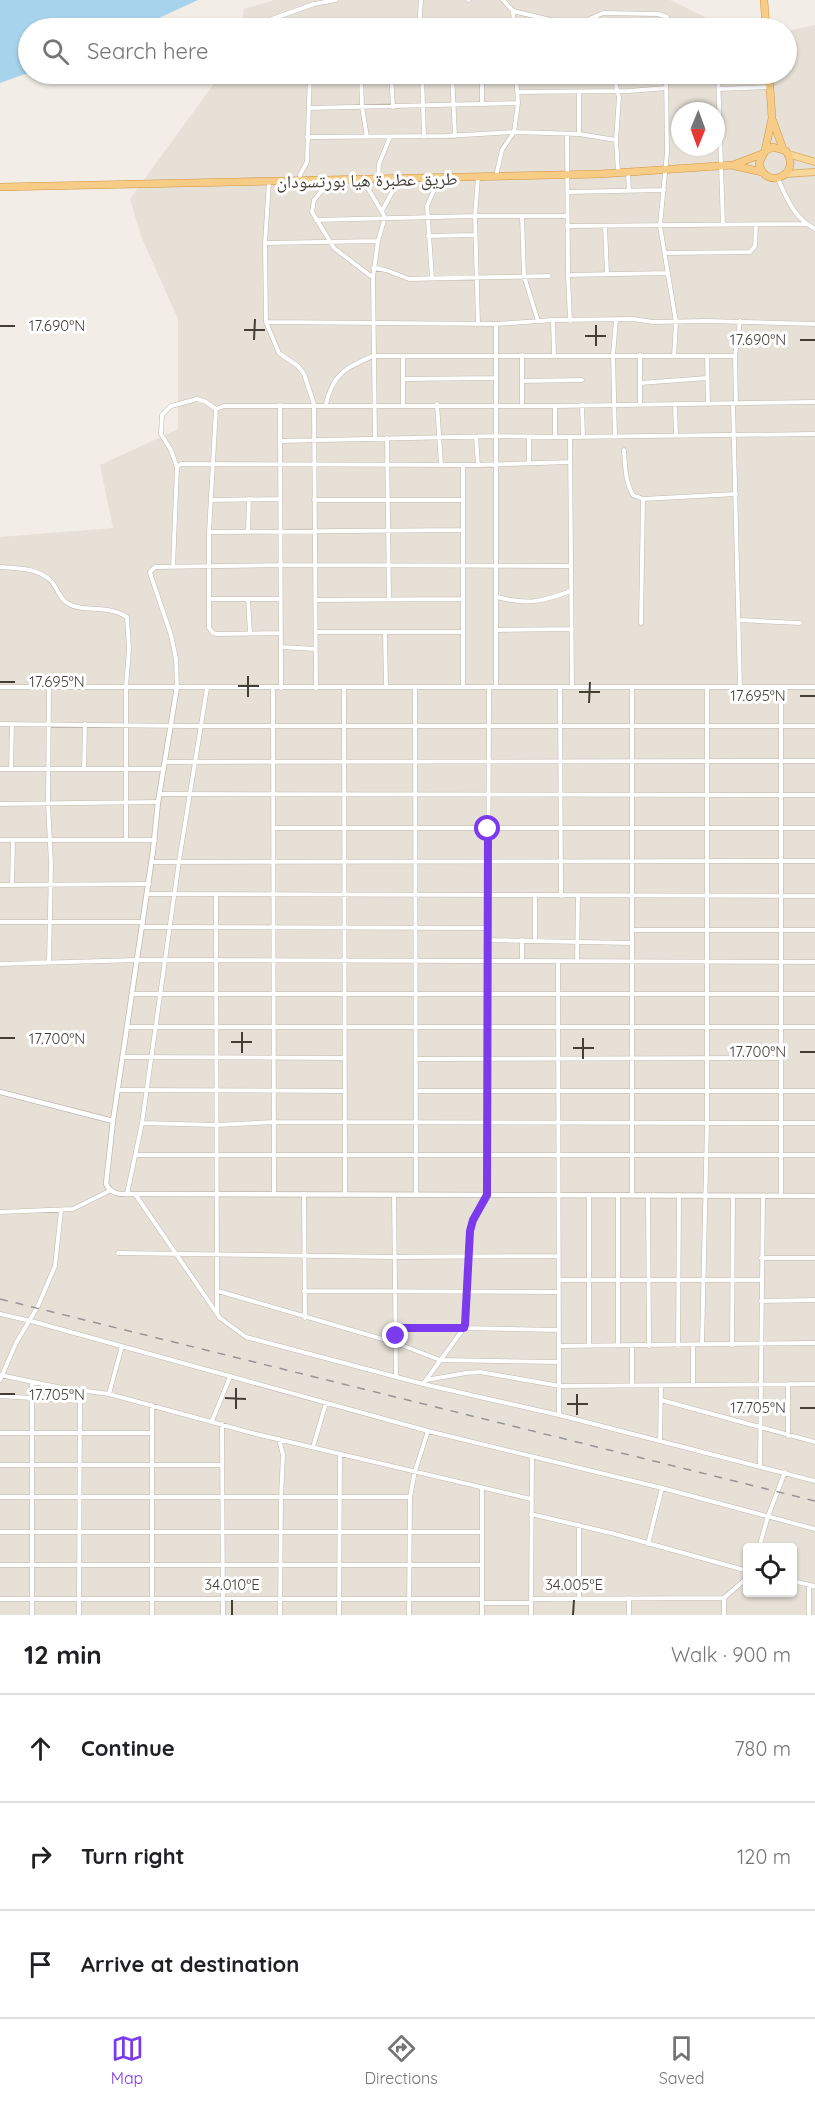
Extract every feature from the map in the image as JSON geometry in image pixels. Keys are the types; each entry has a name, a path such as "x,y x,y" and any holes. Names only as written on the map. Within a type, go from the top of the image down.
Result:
{"highway":[{"path":"764,0 765,18"},
{"path":"733,165 777,178 785,174 790,165 772,118 770,84"},
{"path":"762,172 759,163 772,118"},
{"path":"733,165 773,147 785,152"},
{"name":"طريق عطبرة هيا بورتسودان","path":"0,187 567,175 733,165"}],"main road":[{"path":"785,152 815,162"},
{"path":"785,174 815,172"}],"street":[{"path":"275,18 314,4 336,0"},
{"path":"420,18 421,0"},
{"path":"503,0 513,11 542,18"},
{"path":"513,11 513,18"},
{"path":"592,18 603,13 658,14 667,18"},
{"path":"300,181 300,175 308,162 309,84"},
{"path":"362,84 367,137"},
{"path":"392,84 393,107"},
{"path":"422,84 424,136"},
{"path":"453,84 455,136"},
{"path":"482,84 482,104"},
{"path":"495,177 501,150 514,132 518,103 517,84"},
{"path":"616,84 618,91 616,140 618,172"},
{"path":"666,84 666,170 660,226 676,322 674,356"},
{"path":"719,84 723,225"},
{"path":"719,89 770,87"},
{"path":"517,92 666,88"},
{"path":"579,92 579,134"},
{"path":"309,108 518,103"},
{"path":"307,137 455,136 514,132 579,134 616,140"},
{"path":"567,134 570,321"},
{"path":"377,180 379,164 390,137"},
{"path":"628,172 629,191"},
{"path":"478,177 475,216 478,323"},
{"path":"432,278 427,206 435,188 436,178"},
{"path":"777,178 793,211 806,224 815,229"},
{"path":"382,211 399,179"},
{"path":"363,180 385,217 373,268 375,439"},
{"path":"330,181 312,205 312,212 330,242 341,255 373,277"},
{"path":"269,182 265,243 266,322 279,353 298,366 304,374 314,405 316,688"},
{"path":"568,192 664,189"},
{"path":"522,216 524,276 538,321"},
{"path":"316,220 385,217 567,216"},
{"path":"567,226 806,224"},
{"path":"665,253 750,252 755,246 756,225"},
{"path":"605,226 607,274"},
{"path":"428,236 475,235"},
{"path":"265,243 378,242"},
{"path":"373,268 386,270 406,279 549,276"},
{"path":"568,275 668,273"},
{"path":"266,322 496,324 553,320 633,319 676,322 740,321 815,324"},
{"path":"553,320 554,356"},
{"path":"615,437 613,355 616,320"},
{"path":"740,321 735,356 740,687"},
{"path":"496,324 496,687"},
{"path":"522,355 522,405"},
{"path":"640,355 640,404"},
{"path":"326,404 335,378 345,370 374,356 735,356"},
{"path":"403,356 403,404"},
{"path":"707,356 708,404"},
{"path":"403,379 496,378"},
{"path":"640,383 707,378"},
{"path":"522,381 582,380"},
{"path":"173,567 177,467 171,450 161,434 162,415 171,406 196,399 216,409"},
{"path":"216,409 224,406 326,404 555,406 815,402"},
{"path":"437,404 441,465"},
{"path":"675,404 676,436"},
{"path":"280,405 281,688"},
{"path":"582,405 583,437"},
{"path":"555,406 555,437"},
{"path":"216,409 209,532 209,628 213,633 281,633"},
{"path":"280,441 497,436 815,434"},
{"path":"476,437 478,465"},
{"path":"529,437 529,463"},
{"path":"570,437 572,687"},
{"path":"387,438 389,599"},
{"path":"624,450 628,486 633,495 643,499 736,495"},
{"path":"177,467 181,464 478,465 570,462"},
{"path":"463,465 463,687"},
{"path":"248,531 249,499"},
{"path":"211,500 280,499"},
{"path":"641,623 643,499"},
{"path":"314,500 463,500"},
{"path":"209,532 463,530"},
{"path":"570,566 208,565 155,567 150,572 173,642 177,687 158,802 155,840 113,1121 106,1184 110,1191 127,1194 815,1196"},
{"path":"0,567 37,571 52,582 69,605 117,610 127,617 129,649 124,803 126,840"},
{"path":"497,597 529,602 543,601 571,591"},
{"path":"209,599 280,599"},
{"path":"248,599 250,633"},
{"path":"315,600 462,599"},
{"path":"739,620 800,623"},
{"path":"497,630 572,629"},
{"path":"315,632 462,632"},
{"path":"385,633 386,688"},
{"path":"281,648 315,649"},
{"path":"0,687 815,687"},
{"path":"49,687 49,962"},
{"path":"415,687 416,1194"},
{"path":"425,1382 464,1328 470,1231 473,1220 487,1195 489,687"},
{"path":"560,687 561,896"},
{"path":"632,687 632,1195"},
{"path":"702,1345 707,1155 707,687"},
{"path":"781,687 781,1196"},
{"path":"127,1194 142,1123 178,861 207,688"},
{"path":"273,688 274,1194"},
{"path":"344,688 345,1194"},
{"path":"0,724 815,726"},
{"path":"11,769 12,724"},
{"path":"84,769 85,724"},
{"path":"166,762 815,761"},
{"path":"0,769 165,769"},
{"path":"161,794 815,795"},
{"path":"0,804 158,802"},
{"path":"273,828 815,828"},
{"path":"0,840 155,840"},
{"path":"12,885 13,840"},
{"path":"152,862 273,860 815,861"},
{"path":"0,885 148,884"},
{"path":"147,894 815,896"},
{"path":"216,894 217,1314"},
{"path":"535,896 535,940"},
{"path":"577,961 578,896"},
{"path":"0,922 170,927 489,928"},
{"path":"632,930 815,930"},
{"path":"489,940 632,943"},
{"path":"522,940 522,961"},
{"path":"0,964 138,960 815,962"},
{"path":"558,961 559,1415"},
{"path":"132,994 815,994"},
{"path":"128,1027 815,1027"},
{"path":"123,1057 345,1058"},
{"path":"416,1059 782,1059"},
{"path":"118,1090 345,1091"},
{"path":"416,1091 815,1091"},
{"path":"0,1092 113,1121"},
{"path":"142,1123 216,1125 274,1122 815,1124"},
{"path":"136,1155 815,1155"},
{"path":"0,1212 61,1211 81,1206 110,1191"},
{"path":"135,1194 217,1314 225,1324 246,1337 815,1481"},
{"path":"304,1194 305,1318"},
{"path":"394,1195 396,1376"},
{"path":"589,1195 589,1346"},
{"path":"618,1195 618,1346"},
{"path":"648,1195 649,1346"},
{"path":"678,1346 679,1195"},
{"path":"732,1345 733,1196"},
{"path":"759,1465 763,1196"},
{"path":"61,1211 55,1266 31,1321 16,1342 1,1377 109,1394 279,1439 531,1498"},
{"path":"118,1253 174,1252 216,1255 393,1257 559,1256"},
{"path":"762,1258 815,1258"},
{"path":"559,1280 761,1280"},
{"path":"304,1291 559,1292"},
{"path":"218,1292 396,1343 440,1360 559,1362"},
{"path":"761,1301 815,1300"},
{"path":"0,1314 428,1431 662,1488 815,1529"},
{"path":"396,1328 559,1330"},
{"path":"559,1346 815,1343"},
{"path":"109,1394 122,1346"},
{"path":"632,1346 632,1386"},
{"path":"693,1346 693,1385"},
{"path":"425,1382 480,1372 560,1386 815,1384"},
{"path":"212,1421 230,1377"},
{"path":"32,1383 32,1615"},
{"path":"788,1384 788,1436"},
{"path":"660,1441 662,1386"},
{"path":"79,1615 80,1390"},
{"path":"0,1396 80,1401"},
{"path":"661,1400 760,1429 815,1442"},
{"path":"313,1447 326,1402"},
{"path":"152,1405 152,1615"},
{"path":"222,1424 223,1615"},
{"path":"409,1615 410,1497 415,1471 428,1431"},
{"path":"0,1433 152,1433"},
{"path":"279,1439 283,1455 279,1565 280,1615"},
{"path":"339,1615 340,1454"},
{"path":"531,1615 532,1456"},
{"path":"0,1466 222,1465"},
{"path":"760,1543 785,1472"},
{"path":"482,1488 482,1615"},
{"path":"648,1544 662,1488"},
{"path":"0,1497 410,1497"},
{"path":"531,1515 579,1525 743,1570"},
{"path":"579,1525 579,1598"},
{"path":"0,1532 482,1532"},
{"path":"0,1565 482,1565"},
{"path":"0,1599 531,1601 579,1598 724,1598 743,1581"},
{"path":"797,1582 815,1586"},
{"path":"809,1584 809,1615"},
{"path":"629,1598 629,1615"},
{"path":"724,1598 724,1615"}],"shaded area":[{"path":"274,0 670,0 707,18 243,18 244,9"},
{"path":"815,25 815,1615 0,1615 0,537 113,528 100,465 178,429 178,319 141,236 130,199 214,84 797,84 797,29"}],"water":[{"path":"0,0 198,0 159,18 18,18 18,77 0,83"}],"railway":[{"path":"0,1299 815,1501"}],"route":[{"path":"396,1336 396,1328 464,1328 465,1325 470,1231 473,1220 487,1195 488,829"}]}
